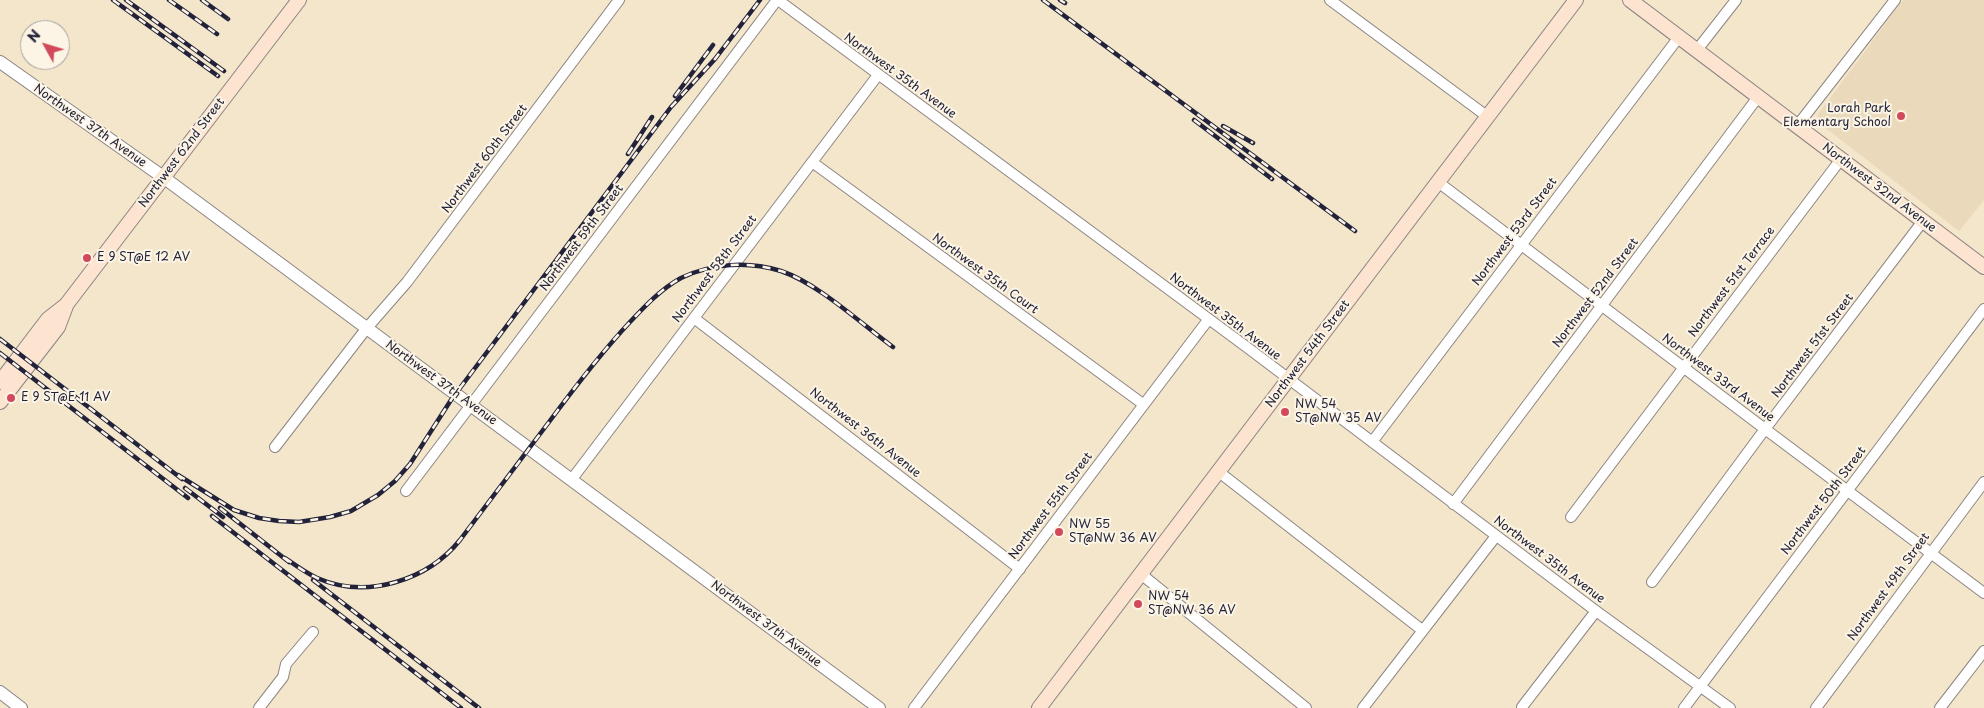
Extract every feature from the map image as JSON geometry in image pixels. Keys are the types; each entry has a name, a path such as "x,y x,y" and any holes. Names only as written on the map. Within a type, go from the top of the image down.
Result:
{"main road":[{"name":"Northwest 62nd Street","path":"25,358 58,326 66,305 299,0"},
{"name":"Northwest 54th Street","path":"1039,708 1576,0"},
{"name":"Northwest 32nd Avenue","path":"1630,0 1984,267"},
{"path":"0,382 25,358"},
{"path":"0,402 25,358"}],"street":[{"name":"Northwest 60th Street","path":"275,447 366,329 407,282 619,0"},
{"name":"Northwest 35th Avenue","path":"778,0 1596,611 1730,708"},
{"name":"Northwest 59th Street","path":"406,491 778,0"},
{"path":"1330,0 1488,117"},
{"path":"1697,50 1736,0"},
{"path":"1797,126 1895,0"},
{"name":"Northwest 53rd Street","path":"1372,442 1520,244 1679,37"},
{"name":"Northwest 37th Avenue","path":"0,62 163,177 879,708"},
{"name":"Northwest 58th Street","path":"572,479 878,75"},
{"name":"Northwest 52nd Street","path":"1453,504 1758,96"},
{"name":"Northwest 51st Terrace","path":"1571,517 1841,159"},
{"name":"Northwest 35th Court","path":"812,162 1143,404"},
{"name":"Northwest 33rd Avenue","path":"1438,182 1984,593"},
{"name":"Northwest 51st Street","path":"1652,582 1923,221"},
{"name":"Northwest 50th Street","path":"1684,708 1984,309"},
{"name":"Northwest 36th Avenue","path":"694,318 1020,569"},
{"name":"Northwest 55th Street","path":"914,708 1208,320"},
{"path":"1219,472 1422,630"},
{"name":"Northwest 49th Street","path":"1816,708 1930,552 1984,482"},
{"path":"1362,708 1496,536"},
{"path":"1141,574 1306,708"},
{"path":"1522,707 1596,611"},
{"path":"259,708 283,677 286,664 313,632"},
{"path":"1940,708 1984,650"},
{"path":"0,692 21,708"}],"shaded area":[{"name":"Lorah Park Elementary School","path":"1903,0 1984,0 1984,200 1959,231 1819,123 1817,119 1819,113"}],"railway":[{"path":"113,0 218,76"},
{"path":"126,0 224,71"},
{"path":"169,0 217,34"},
{"path":"202,0 228,19"},
{"path":"178,475 234,510 259,518 279,521 299,522 330,517 351,511 378,495 395,481 410,464 451,400 671,107 715,59 760,0"},
{"path":"1043,0 1355,231"},
{"path":"1060,0 1065,3"},
{"path":"675,96 713,45"},
{"path":"628,154 652,117"},
{"path":"1194,120 1272,179"},
{"path":"1223,126 1253,143"},
{"path":"285,558 317,578 336,584 356,587 376,586 395,582 431,566 447,554 460,540 578,383 619,334 660,293 674,282 693,273 730,265 756,266 781,271 824,294 893,347"},
{"path":"0,339 182,479"},
{"path":"0,353 188,498"},
{"path":"185,488 223,517"},
{"path":"220,508 289,562"},
{"path":"212,516 461,708"},
{"path":"313,580 479,708"}],"place":[{"name":"Lorah Park Elementary School","path":"1901,116"},
{"name":"E 9 ST@E 12 AV","path":"87,258"},
{"name":"E 9 ST@E 11 AV","path":"11,398"},
{"name":"NW 54 ST@NW 35 AV","path":"1285,412"},
{"name":"NW 55 ST@NW 36 AV","path":"1059,532"},
{"name":"NW 54 ST@NW 36 AV","path":"1138,604"}]}
